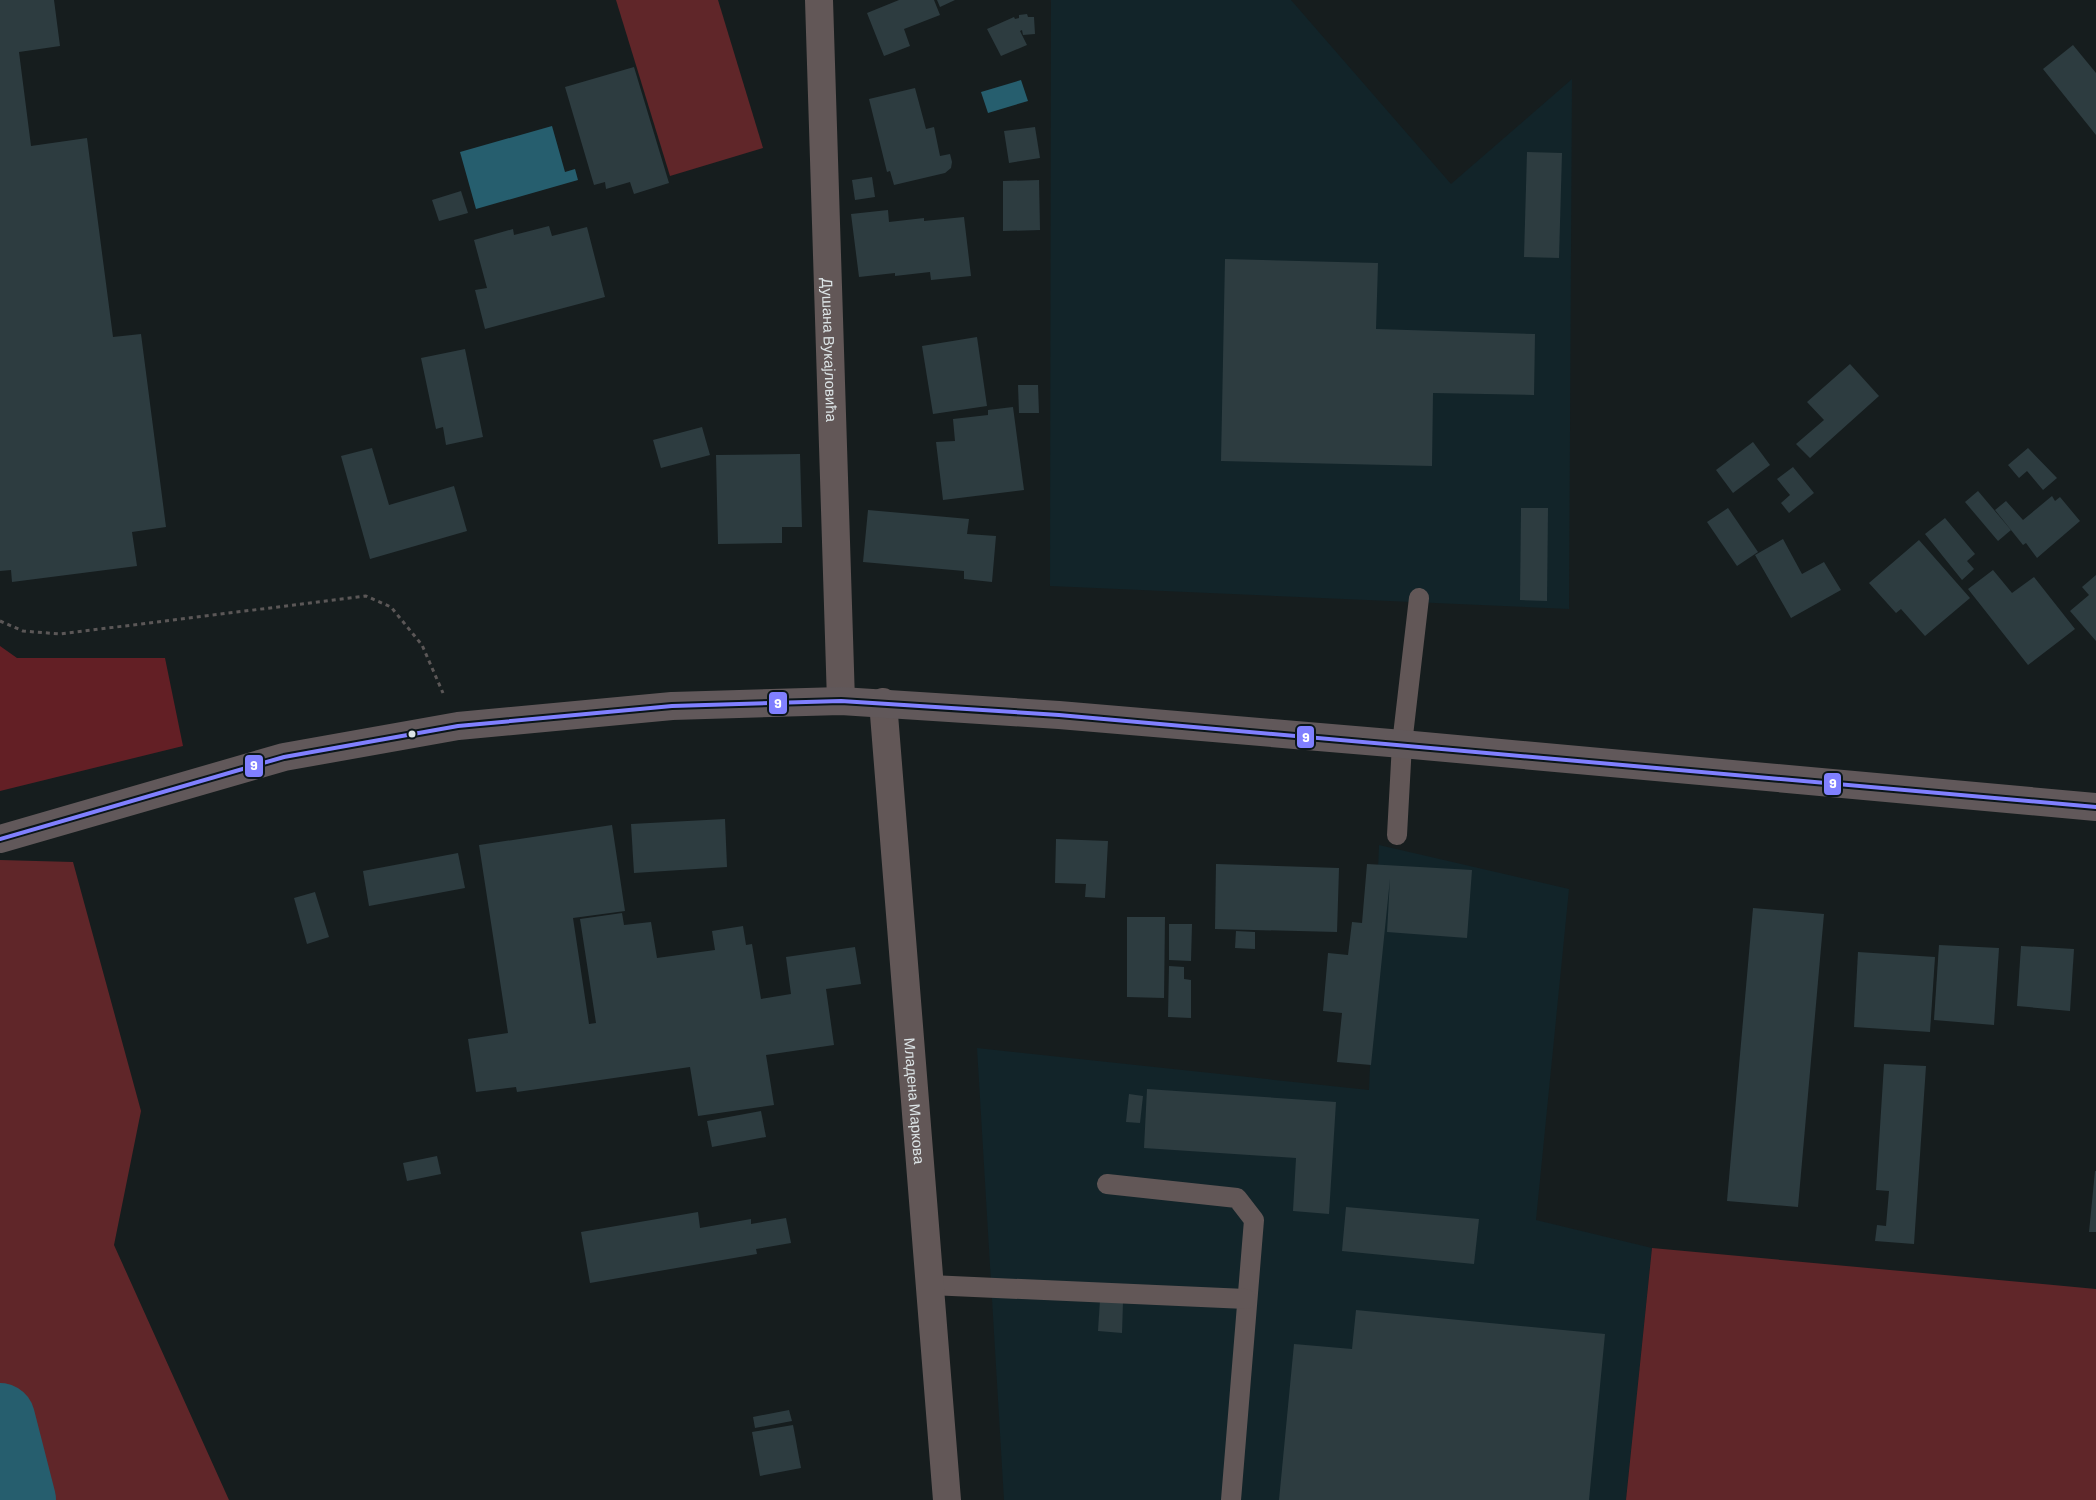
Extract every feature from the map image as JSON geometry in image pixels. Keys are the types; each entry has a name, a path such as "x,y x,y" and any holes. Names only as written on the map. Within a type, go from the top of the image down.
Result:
{"main road":[{"path":"0,839 284,756 458,726 672,706 841,701 883,702 1402,744 2096,807"}],"street":[{"name":"Душана Вукајловића","path":"819,0 841,701"},
{"name":"Младена Маркова","path":"883,702 947,1500"}],"lane":[{"path":"1397,835 1402,744 1418,598"},
{"path":"1107,1184 1237,1198 1254,1220 1246,1299 1231,1500"},
{"path":"930,1285 1246,1299"}],"path":[{"path":"0,621 23,631 60,634 366,596 392,607 422,645 458,726"}],"shaded area":[{"path":"616,0 718,0 763,148 670,176"},
{"path":"1051,0 1291,0 1451,184 1572,79 1569,609 1050,586"},
{"path":"0,646 17,658 165,658 183,746 0,791"},
{"path":"1379,845 1569,889 1536,1220 1652,1248 1626,1500 1004,1500 977,1048 1369,1090"},
{"path":"0,860 73,862 141,1111 114,1245 229,1500 0,1500"},
{"path":"1652,1248 2096,1289 2096,1500 1626,1500"}],"water":[{"path":"1021,80 1028,101 988,113 981,92"},
{"path":"552,126 565,172 575,169 578,180 476,209 460,152"}],"building":[{"path":"0,0 54,0 60,46 19,52 31,146 87,138 113,337 141,334 166,527 132,532 137,566 12,582 11,570 0,571"},
{"path":"899,0 934,0 940,15 904,29 910,46 884,56 867,13"},
{"path":"937,0 955,0 940,7"},
{"path":"1027,14 1028,17 1034,17 1035,34 1023,35 1022,30 1020,31 1027,45 1001,56 987,29 1014,17 1015,19 1019,18 1019,15"},
{"path":"2073,45 2096,73 2096,135 2043,69"},
{"path":"634,67 669,183 634,194 630,182 606,189 605,182 594,185 565,87"},
{"path":"915,88 926,129 934,127 940,156 950,154 951,168 945,173 894,185 890,171 887,172 869,99"},
{"path":"1035,127 1040,158 1009,163 1004,131"},
{"path":"1527,152 1562,153 1559,258 1524,257"},
{"path":"872,177 875,197 855,200 852,180"},
{"path":"1039,180 1040,230 1003,231 1003,181"},
{"path":"461,191 468,213 439,221 432,200"},
{"path":"888,210 889,222 924,218 924,221 964,217 971,276 931,280 930,272 895,276 895,273 859,277 851,214"},
{"path":"549,226 552,236 587,227 605,297 485,329 475,290 487,288 474,240 513,229 514,235"},
{"path":"1225,259 1378,263 1376,329 1535,334 1534,395 1433,393 1432,466 1221,461"},
{"path":"977,337 987,406 933,414 922,346"},
{"path":"465,349 483,437 446,445 443,427 436,429 421,358"},
{"path":"1850,364 1879,396 1810,458 1796,444 1824,420 1807,402"},
{"path":"1018,385 1038,385 1039,413 1019,413"},
{"path":"1013,407 1024,490 943,500 936,442 955,441 953,419 988,415 988,410"},
{"path":"702,427 710,455 661,468 653,440"},
{"path":"1753,442 1770,465 1733,493 1716,470"},
{"path":"372,448 389,505 454,486 467,531 370,559 341,456"},
{"path":"2028,448 2057,478 2043,490 2027,471 2019,478 2008,465"},
{"path":"800,454 802,527 782,527 782,543 718,544 716,455"},
{"path":"1793,467 1814,493 1789,513 1781,503 1790,495 1777,479"},
{"path":"1978,491 2011,530 1998,541 1965,502"},
{"path":"2052,496 2055,501 2060,497 2080,521 2037,558 2026,543 2023,545 1995,510 2006,501 2023,520"},
{"path":"1521,508 1548,508 1547,601 1520,600"},
{"path":"1728,508 1758,552 1737,566 1707,522"},
{"path":"868,510 969,519 967,534 996,536 992,582 964,579 964,571 863,562"},
{"path":"1945,518 1975,554 1967,561 1974,569 1962,580 1925,534"},
{"path":"1783,539 1802,574 1824,562 1841,590 1791,618 1755,555"},
{"path":"1919,540 1970,598 1925,636 1901,609 1896,613 1869,583"},
{"path":"1993,570 2012,593 2034,577 2075,629 2028,665 1968,589"},
{"path":"2096,575 2096,641 2070,611 2089,595 2082,587"},
{"path":"725,819 727,867 634,873 631,824"},
{"path":"612,825 625,911 573,918 589,1024 596,1023 580,919 622,913 624,925 651,922 657,958 715,950 712,931 743,926 746,945 752,944 761,999 791,994 786,957 855,947 861,984 826,989 834,1045 766,1055 774,1105 698,1116 690,1067 517,1092 516,1087 476,1092 468,1039 508,1033 479,845"},
{"path":"1056,839 1108,841 1105,898 1085,897 1086,884 1055,883"},
{"path":"458,853 465,888 369,906 363,871"},
{"path":"1216,864 1339,868 1337,932 1215,929"},
{"path":"1367,864 1472,870 1467,938 1387,932 1390,879 1371,1065 1337,1062 1342,1013 1323,1011 1328,953 1348,955 1352,922 1362,923"},
{"path":"315,892 329,937 307,944 294,898"},
{"path":"1753,908 1824,914 1798,1207 1727,1201"},
{"path":"1127,917 1165,917 1164,998 1127,997"},
{"path":"1169,924 1192,924 1191,961 1169,960"},
{"path":"1236,931 1255,932 1255,949 1235,948"},
{"path":"1939,945 1999,948 1994,1025 1934,1020"},
{"path":"2021,946 2074,949 2070,1011 2017,1006"},
{"path":"1858,952 1935,957 1930,1032 1854,1027"},
{"path":"1169,966 1184,967 1184,979 1191,980 1191,1018 1168,1017"},
{"path":"1884,1064 1926,1066 1914,1244 1875,1241 1877,1225 1886,1226 1889,1191 1876,1190"},
{"path":"1147,1089 1336,1102 1329,1214 1293,1211 1296,1158 1144,1148"},
{"path":"1129,1094 1143,1096 1140,1123 1126,1122"},
{"path":"761,1111 766,1137 712,1147 707,1121"},
{"path":"437,1156 441,1174 407,1181 403,1163"},
{"path":"2095,1171 2096,1232 2089,1232"},
{"path":"1346,1207 1479,1219 1474,1264 1342,1251"},
{"path":"698,1212 700,1228 751,1219 751,1224 786,1218 791,1243 756,1249 757,1254 590,1283 581,1232"},
{"path":"1100,1300 1123,1301 1122,1333 1098,1331"},
{"path":"1356,1310 1605,1334 1589,1500 1279,1500 1294,1344 1352,1349"},
{"path":"789,1410 792,1421 755,1428 753,1417"},
{"path":"793,1425 801,1468 760,1476 752,1432"}],"waterway":[{"path":"0,1418 21,1500"}],"transit line":[{"name":"9","path":"0,839 284,757 458,726 672,706 841,701 1059,715 2096,807"}]}
